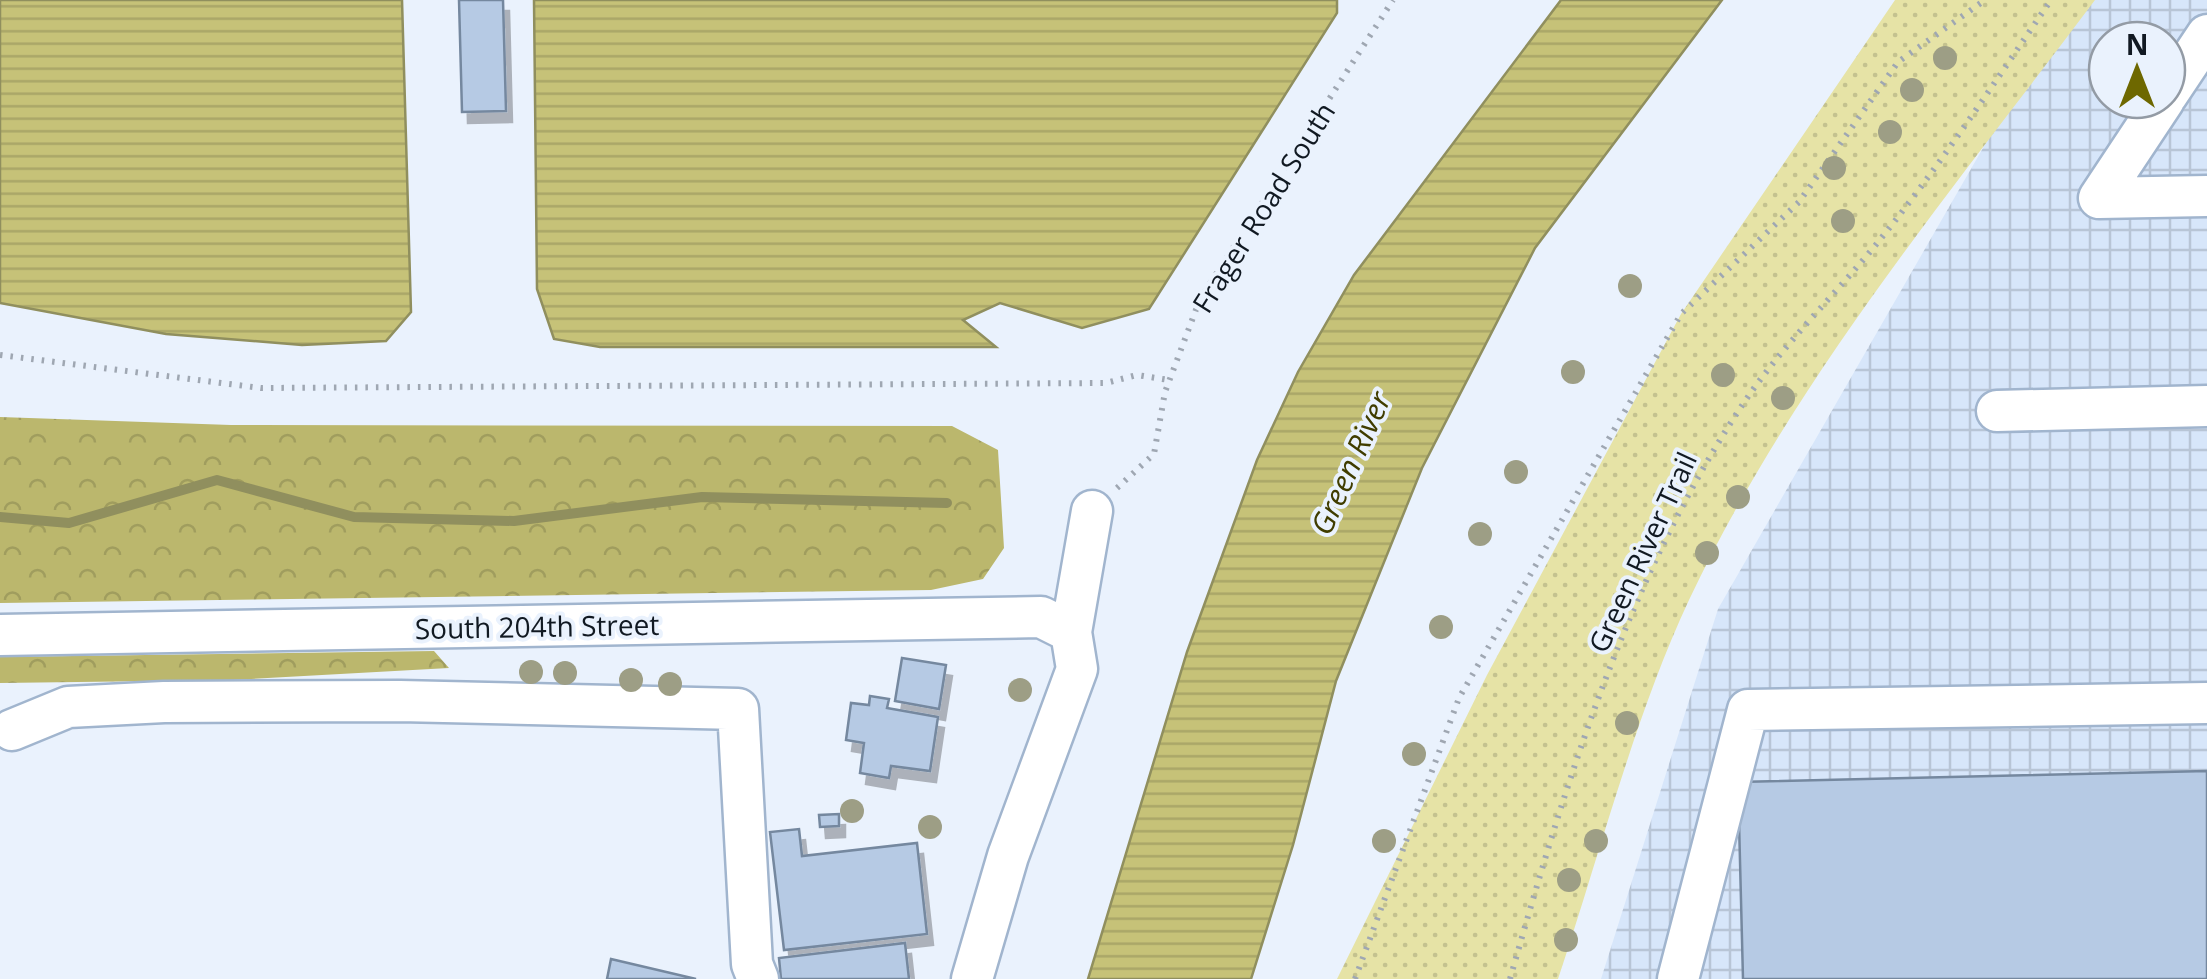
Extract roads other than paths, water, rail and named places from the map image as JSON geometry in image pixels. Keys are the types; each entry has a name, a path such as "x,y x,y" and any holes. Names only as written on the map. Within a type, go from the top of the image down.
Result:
{"street":[{"path":"2187,64 2207,34"},
{"path":"2150,120 2099,198 2207,196"},
{"path":"1997,411 2207,406"},
{"path":"972,979 1008,856 1077,669 1072,632 1092,511"},
{"name":"South 204th Street","path":"0,635 1041,617 1072,632"},
{"path":"12,730 68,707 164,702 400,701 738,710 752,964 758,979"},
{"path":"1678,979 1748,710 2207,703"}],"water":[{"path":"0,0 402,0 411,312 386,341 302,345 166,334 0,303"},
{"path":"534,0 1337,0 1337,13 1149,309 1082,328 1000,303 963,320 996,347 600,347 554,339 537,289"},
{"name":"Green River","path":"1561,0 1722,0 1535,248 1422,468 1336,681 1293,845 1251,979 1088,979 1187,652 1257,460 1298,372 1354,275"}],"waterway":[{"path":"0,517 69,523 217,480 354,517 514,521 702,497 947,503"}]}
